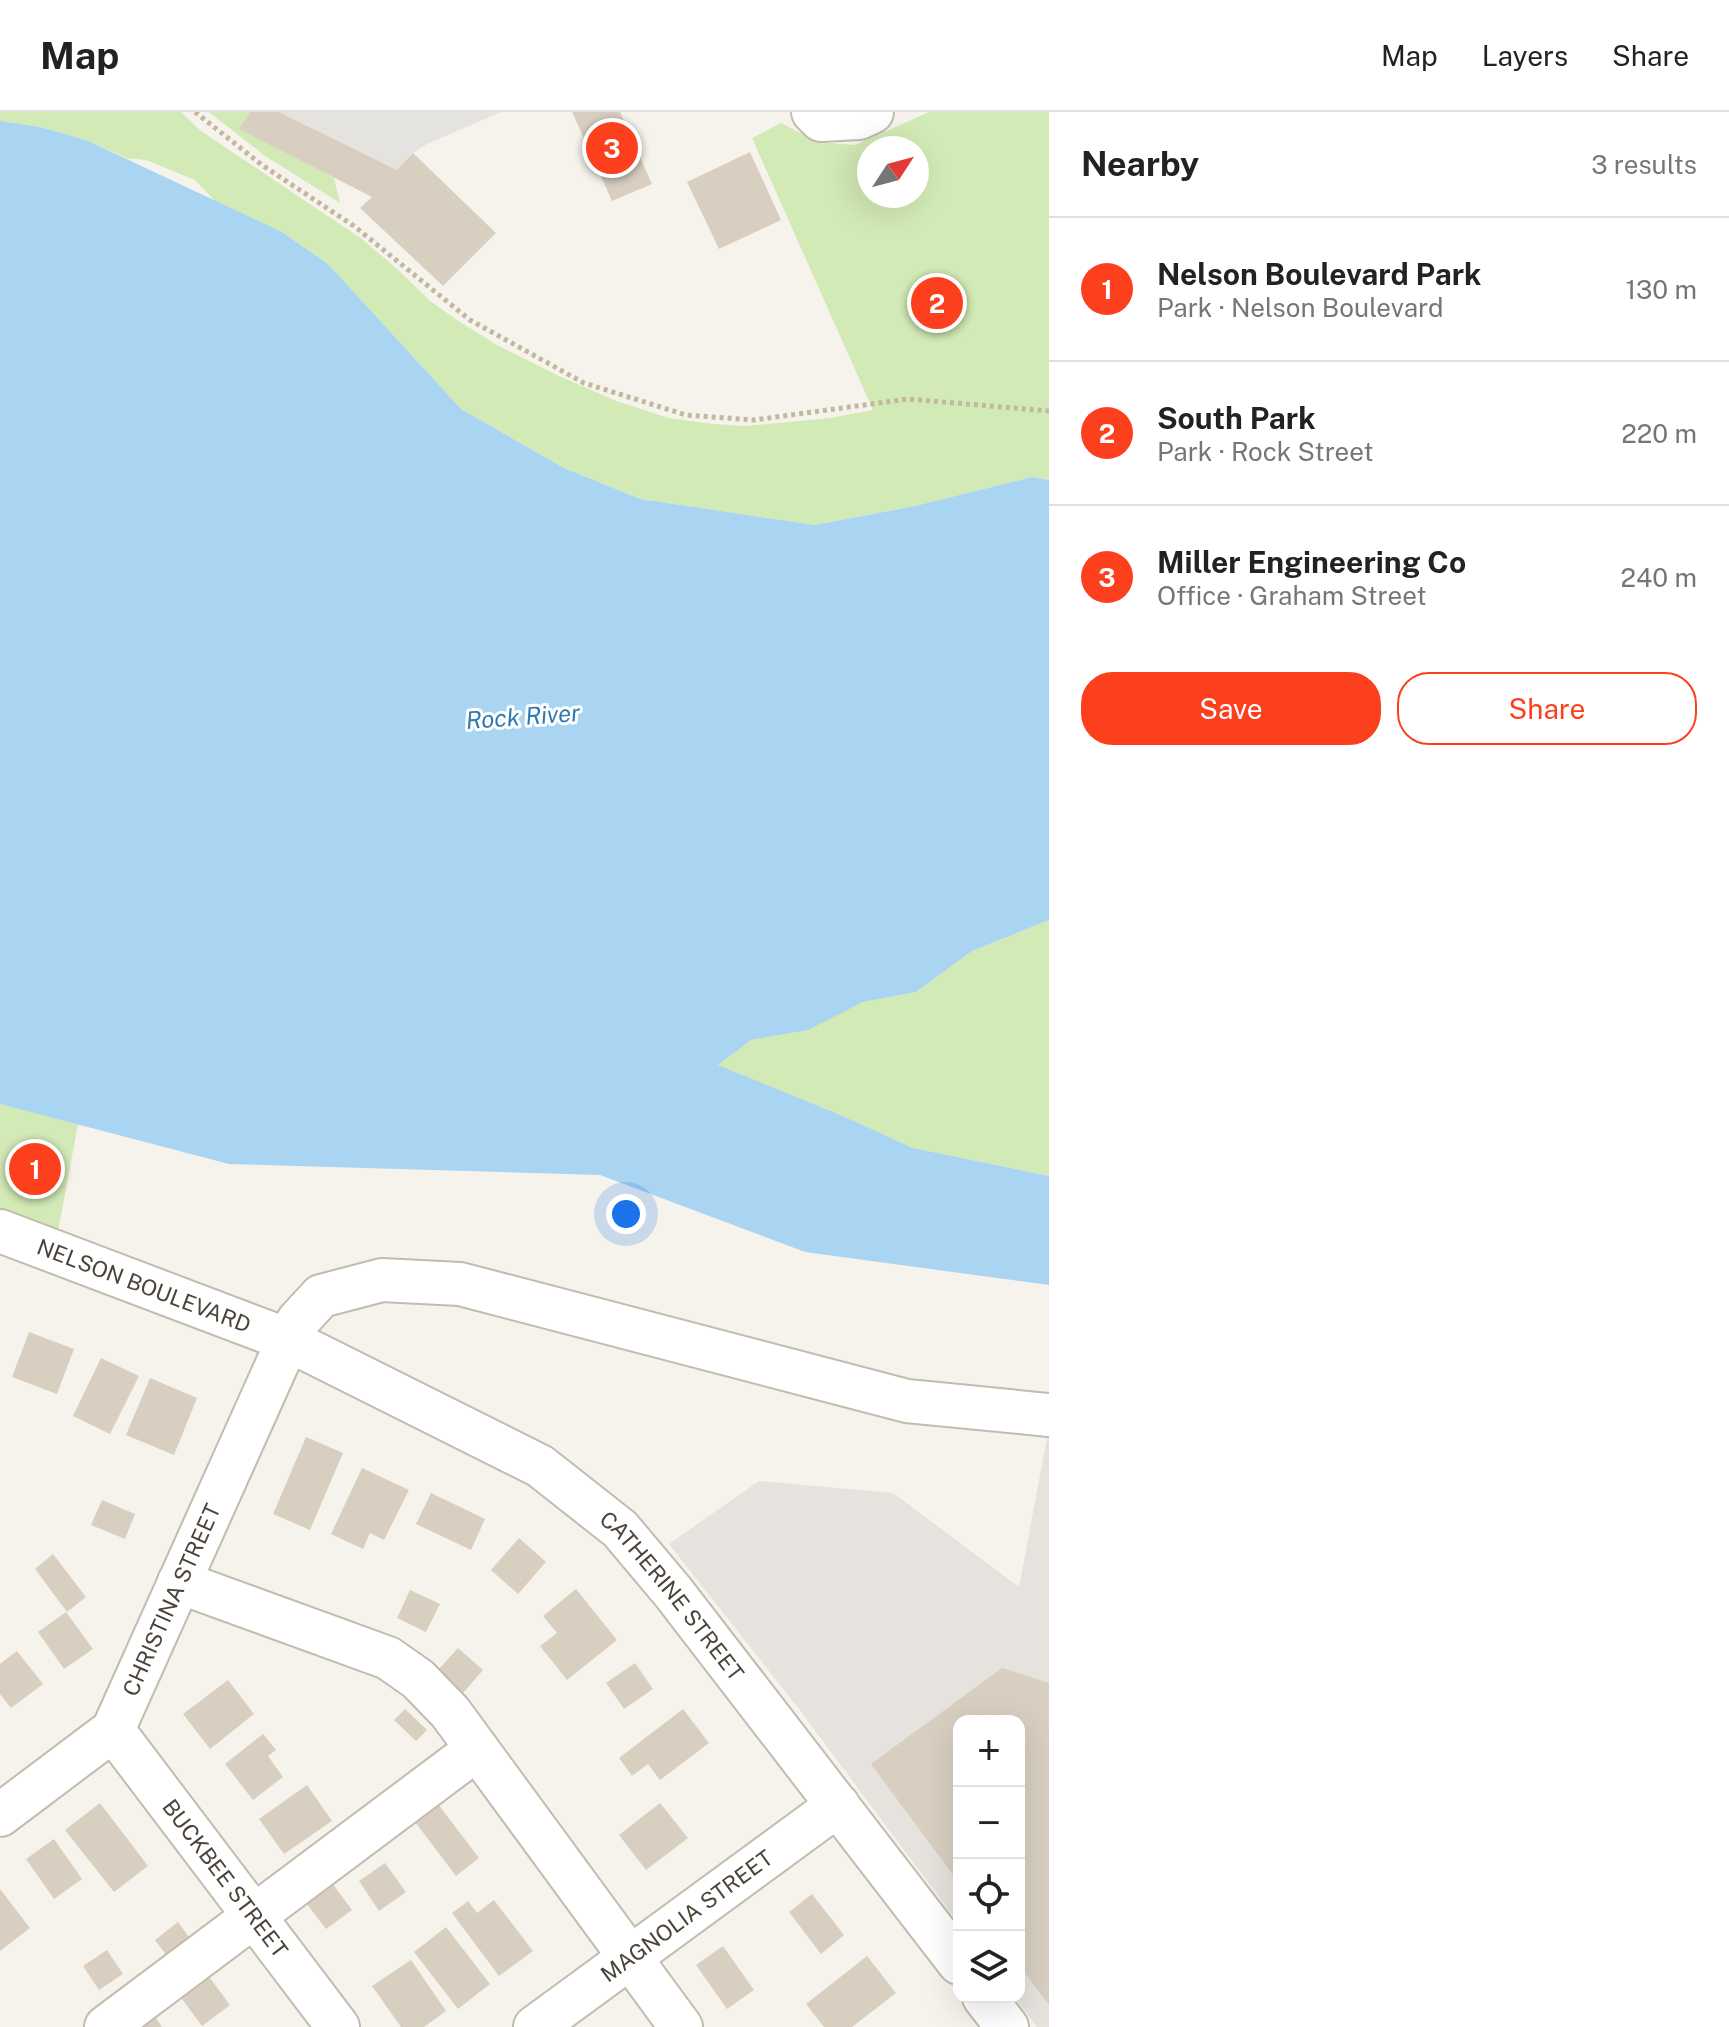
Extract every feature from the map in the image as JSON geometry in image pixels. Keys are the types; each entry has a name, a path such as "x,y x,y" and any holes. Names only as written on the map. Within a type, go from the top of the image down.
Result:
{"street":[{"path":"817,116 859,118 872,112"},
{"name":"NELSON BOULEVARD","path":"0,1231 288,1340"},
{"name":"CHRISTINA STREET","path":"0,1815 113,1730 288,1340 298,1321 321,1296 382,1280 460,1284 907,1401 1049,1415"},
{"name":"CATHERINE STREET","path":"288,1340 540,1466 620,1529 673,1592 953,1955"},
{"path":"179,1582 388,1658 418,1679 450,1712 681,2027"},
{"name":"BUCKBEE STREET","path":"113,1730 338,2027"},
{"path":"106,2027 477,1749"},
{"name":"MAGNOLIA STREET","path":"535,2027 838,1805"},
{"path":"989,2003 1007,2027"}],"path":[{"path":"195,112 262,165 354,226 470,320 584,383 686,415 754,420 908,399 1049,411"}],"shaded area":[{"path":"279,112 501,112 427,144 397,170"},
{"path":"1049,1427 1049,2027 1037,2027 1019,2003 1025,2003 1025,1715 953,1715 953,1916 799,1709 669,1544 759,1481 893,1493 1019,1587"}],"green space":[{"path":"0,112 181,112 201,131 362,239 430,301 497,345 616,401 669,418 745,426 830,418 873,410 752,138 781,123 818,142 857,144 857,208 929,208 929,136 875,136 929,112 1049,112 1049,480 1032,477 915,506 815,525 640,499 564,468 461,409 328,264 282,232 215,201 195,180 146,160 126,158 86,140 40,127 0,121"},
{"path":"209,112 250,112 240,129 334,178 340,203 265,156"},
{"path":"1049,920 1049,1176 913,1148 717,1065 751,1040 807,1030 863,1002 916,992 972,951"},
{"path":"0,1104 78,1124 57,1237 0,1215"}],"water":[{"name":"Rock River","path":"0,121 40,127 86,140 282,232 328,264 461,409 564,468 640,499 815,525 915,506 1032,477 1049,480 1049,920 972,951 916,992 863,1002 808,1030 751,1040 718,1065 913,1148 1049,1176 1049,1285 805,1252 600,1175 229,1164 0,1104"}],"building":[{"path":"250,112 279,112 397,170 413,153 496,233 443,286 360,208 372,197 239,129"},
{"path":"572,112 620,112 652,184 612,201"},
{"path":"750,152 781,220 719,249 687,182"},
{"path":"29,1332 74,1349 57,1394 12,1377"},
{"path":"101,1358 139,1376 110,1434 73,1416"},
{"path":"150,1378 197,1398 174,1455 126,1435"},
{"path":"306,1437 343,1453 310,1530 273,1514"},
{"path":"362,1468 409,1490 384,1540 370,1533 363,1549 331,1534"},
{"path":"431,1493 485,1519 471,1550 416,1524"},
{"path":"102,1500 135,1514 125,1539 91,1525"},
{"path":"519,1538 546,1562 518,1594 491,1570"},
{"path":"53,1554 86,1597 67,1612 35,1569"},
{"path":"576,1589 617,1640 567,1680 540,1646 557,1633 543,1616"},
{"path":"410,1590 440,1604 426,1632 397,1618"},
{"path":"66,1612 93,1649 64,1669 38,1632"},
{"path":"458,1648 483,1670 463,1693 438,1670"},
{"path":"17,1651 43,1684 11,1708 0,1694 0,1664"},
{"path":"635,1663 653,1689 624,1709 606,1683"},
{"path":"1002,1668 1049,1683 1049,2005 1025,1973 1025,1715 953,1715 953,1875 871,1764"},
{"path":"228,1680 254,1714 210,1749 183,1714"},
{"path":"405,1709 427,1730 416,1741 394,1720"},
{"path":"683,1709 709,1743 660,1780 648,1764 632,1776 619,1758"},
{"path":"263,1734 276,1750 268,1756 283,1777 253,1800 225,1764"},
{"path":"307,1785 332,1821 284,1854 259,1819"},
{"path":"435,1800 479,1858 456,1876 412,1818"},
{"path":"100,1803 148,1866 114,1892 65,1830"},
{"path":"660,1803 688,1838 646,1870 619,1835"},
{"path":"54,1839 82,1879 54,1899 26,1859"},
{"path":"385,1863 406,1892 379,1911 359,1881"},
{"path":"332,1883 352,1910 326,1929 306,1903"},
{"path":"0,1889 30,1928 0,1951"},
{"path":"812,1894 844,1935 821,1954 789,1912"},
{"path":"494,1900 533,1951 499,1976 452,1913 468,1901 477,1913"},
{"path":"178,1922 195,1945 172,1963 155,1940"},
{"path":"446,1927 490,1984 458,2009 414,1952"},
{"path":"723,1946 754,1990 727,2009 696,1965"},
{"path":"107,1950 123,1974 99,1990 83,1966"},
{"path":"867,1956 896,1993 852,2027 824,2027 806,2004"},
{"path":"411,1960 446,2011 424,2027 401,2027 372,1986"},
{"path":"207,1974 230,2005 202,2026 179,1995"},
{"path":"154,2015 162,2027 137,2027"}],"place":[{"name":"Miller Engineering Co","path":"612,148"},
{"name":"South Park","path":"937,303"},
{"name":"Nelson Boulevard Park","path":"35,1169"}]}
